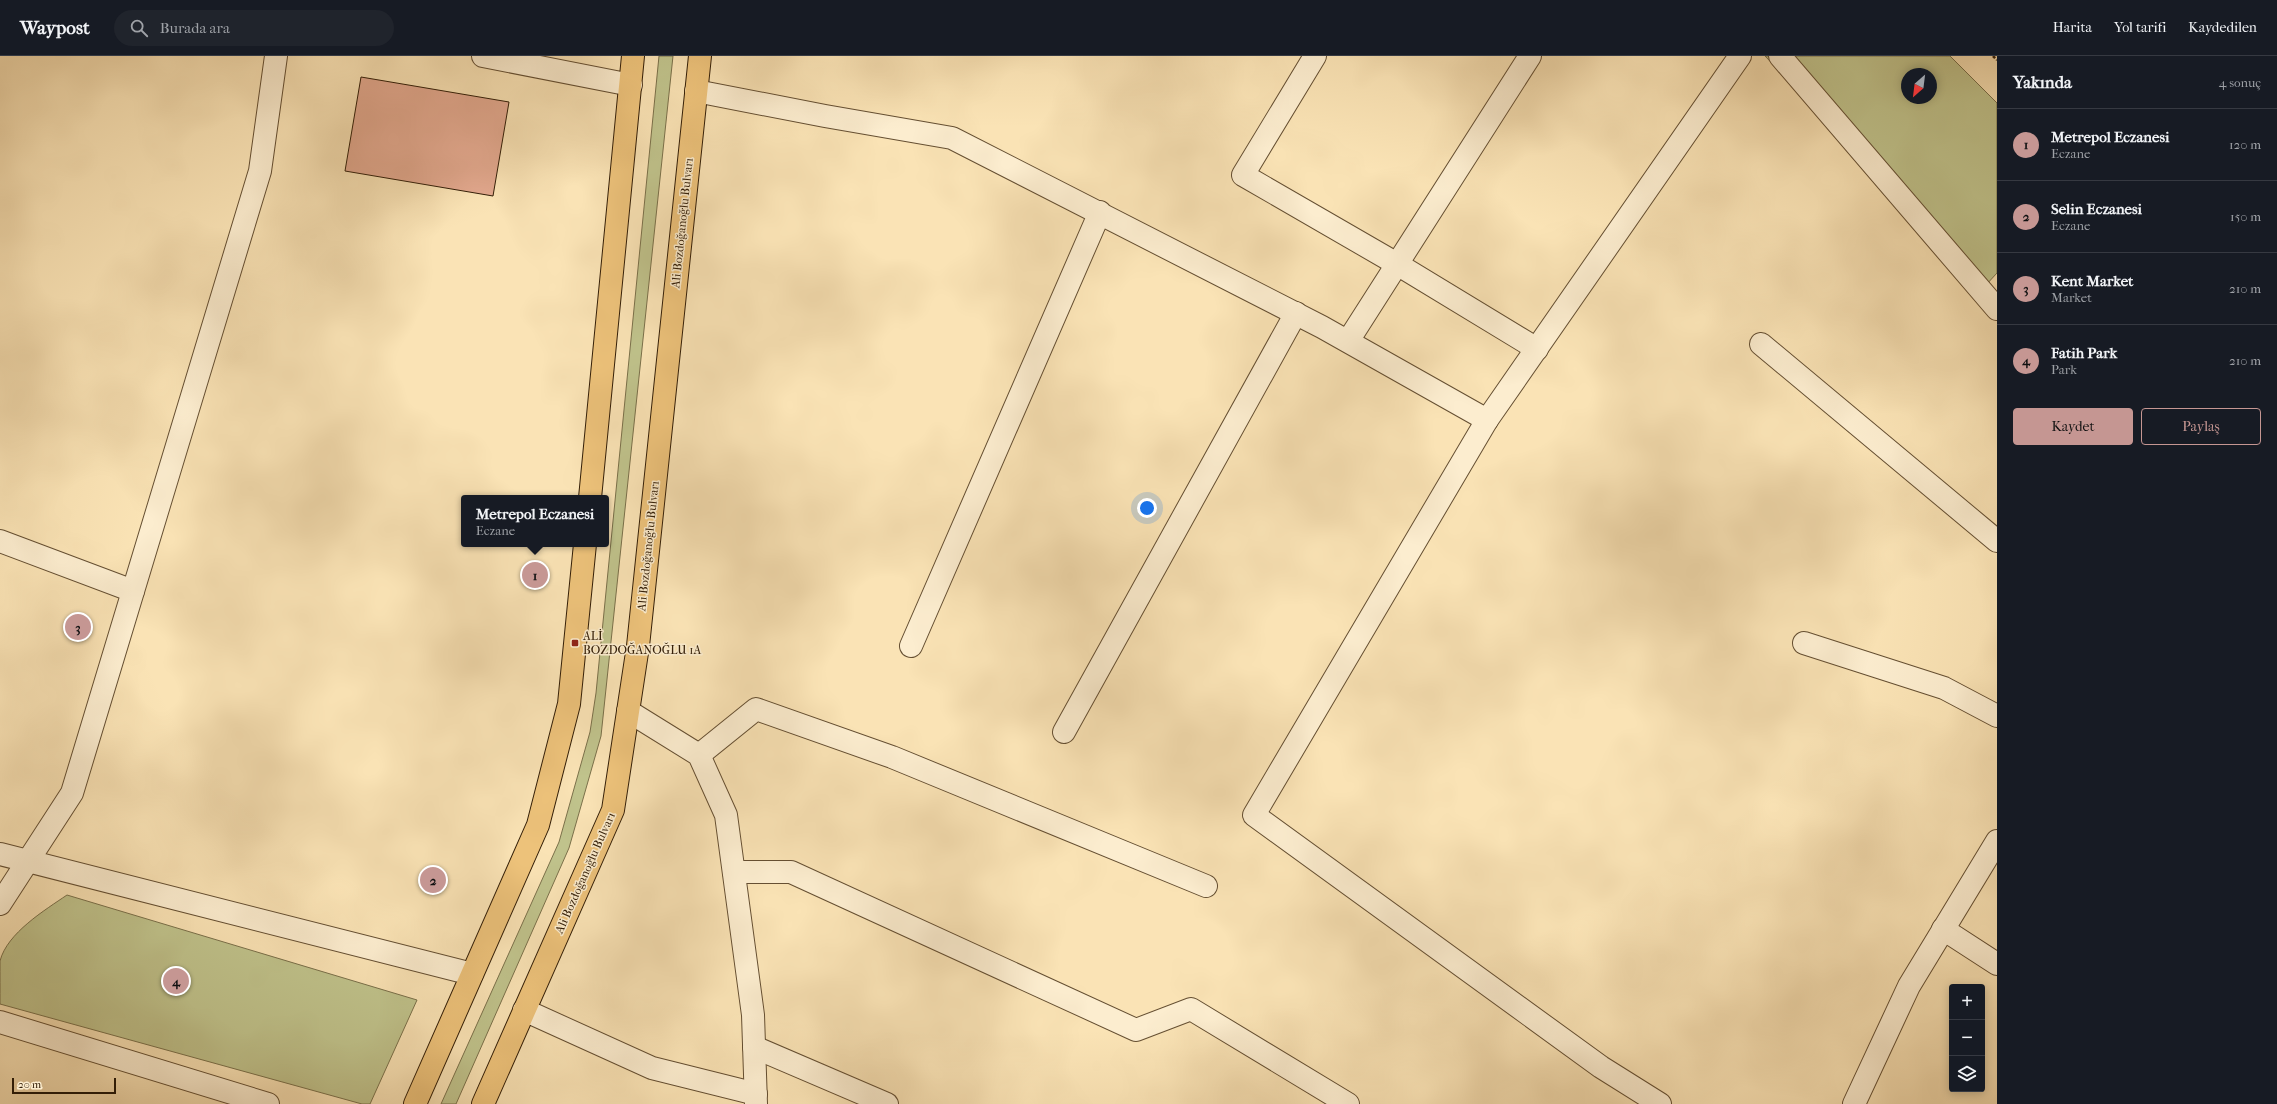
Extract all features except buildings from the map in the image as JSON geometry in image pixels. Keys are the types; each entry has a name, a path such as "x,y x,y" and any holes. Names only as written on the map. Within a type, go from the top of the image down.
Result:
{"main road":[{"path":"590,495 633,56"},
{"name":"Ali Bozdoğanoğlu Bulvarı","path":"483,1104 613,810 638,646 700,56"},
{"path":"415,1104 538,825 569,704 585,547"}],"street":[{"path":"0,904 72,793 260,171 276,56"},
{"path":"483,56 631,85"},
{"path":"1315,56 1243,175 1397,264 1537,349"},
{"path":"1348,342 1530,56"},
{"path":"1660,1104 1601,1067 1254,815 1487,420 1740,56"},
{"path":"1780,56 1997,309"},
{"path":"696,91 825,116 952,138 1296,313 1487,420"},
{"path":"911,646 1100,212"},
{"path":"1064,732 1296,313"},
{"path":"1761,344 1997,541"},
{"path":"0,541 133,591"},
{"path":"1804,642 1944,688 1997,716"},
{"path":"699,755 756,709 892,757 1206,886"},
{"path":"524,1010 652,1068 756,1099 753,1015 726,815 699,755 628,711"},
{"path":"1854,1104 1909,986 1997,841"},
{"path":"0,854 472,974"},
{"path":"734,872 791,872 1136,1030 1191,1009 1348,1104"},
{"path":"1943,929 1997,964"},
{"path":"0,1022 268,1104"},
{"path":"754,1047 887,1104"}],"path":[{"path":"1993,56 1997,60"}],"green space":[{"path":"659,56 673,56 601,736 569,848 456,1104 441,1104 559,842 590,732 596,693"},
{"path":"1765,56 1950,56 1997,103 1997,273 1985,286"},
{"path":"67,895 417,1000 370,1104 362,1104 0,1004 0,961 10,941 28,923"}],"place":[{"name":"Metrepol Eczanesi","path":"535,575"},
{"name":"Kent Market","path":"78,627"},
{"name":"ALİ BOZDOĞANOĞLU 1A","path":"575,643"},
{"name":"Selin Eczanesi","path":"433,880"},
{"name":"Fatih Park","path":"176,981"}]}
